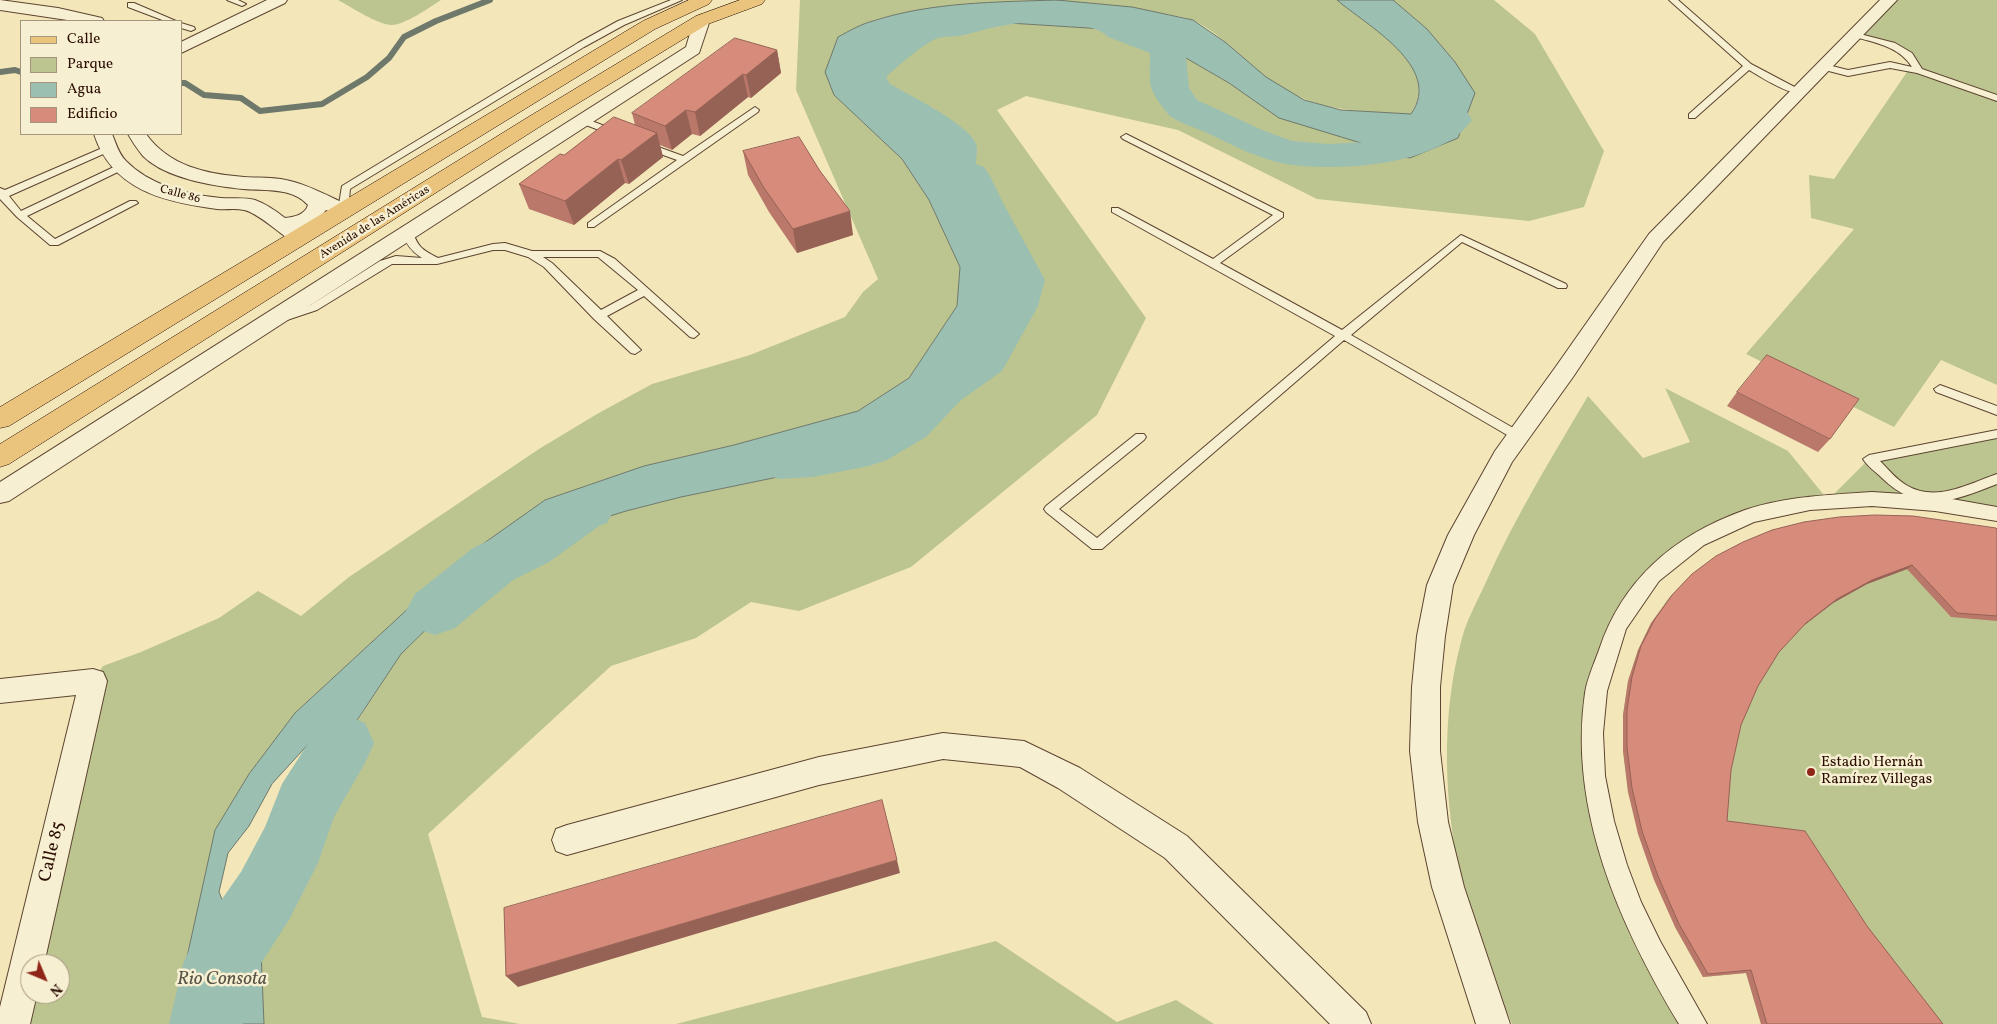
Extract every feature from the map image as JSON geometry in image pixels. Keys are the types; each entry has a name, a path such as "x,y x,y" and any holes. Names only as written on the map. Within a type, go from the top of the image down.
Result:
{"main road":[{"name":"Avenida de las Américas","path":"0,418 649,25 703,0"},
{"name":"Avenida de las Américas","path":"0,457 529,125 702,20 756,0"},
{"path":"266,290 272,278 322,248 343,210"},
{"path":"298,237 364,230"}],"street":[{"path":"184,29 245,4 278,0"},
{"path":"1493,1024 1448,888 1433,822 1425,751 1426,687 1431,636 1440,586 1461,535 1503,457 1565,371 1656,238 1889,0"},
{"path":"182,48 207,35 245,4"},
{"path":"0,5 58,13 91,20"},
{"path":"0,494 693,49 702,20"},
{"path":"184,29 207,35"},
{"name":"Calle 86","path":"138,135 150,152 172,167 204,178 242,183 284,185 343,210"},
{"name":"Calle 86","path":"105,141 121,167 135,178 167,192 216,204 250,206 298,237"},
{"path":"278,224 297,222 313,214 318,207 313,198"},
{"path":"364,230 412,228"},
{"path":"1694,1024 1678,1000 1646,940 1621,883 1604,830 1595,780 1592,734 1595,692 1604,654 1618,621 1637,592 1660,566 1687,546 1717,528 1751,515 1788,506 1828,500 1916,501 1954,505 1997,514"},
{"name":"Calle 85","path":"0,691 92,680 13,1024"},
{"path":"567,840 819,772 944,746 1024,754 1068,778 1176,847 1354,1024"}],"lane":[{"path":"132,3 143,0"},
{"path":"343,210 345,188 581,45 621,24 678,0"},
{"path":"1673,0 1748,66 1774,81 1800,92"},
{"path":"132,3 170,20"},
{"path":"1856,34 1892,45 1909,55 1918,71"},
{"path":"1824,67 1848,73 1890,65 1918,71 1997,98"},
{"path":"1692,116 1748,66"},
{"path":"591,225 755,110"},
{"path":"581,120 620,135"},
{"path":"1126,137 1280,215 1213,264"},
{"path":"105,141 1,194 20,216 54,243 133,203"},
{"path":"638,142 684,160"},
{"path":"20,216 121,167"},
{"path":"1115,210 1343,335 1518,436"},
{"path":"412,228 408,239 417,251 436,261"},
{"path":"1140,437 1050,509 1097,545 1343,335 1461,238 1562,286"},
{"path":"267,322 312,308 388,261 436,261 489,247 503,246 533,254 548,265 598,316 635,350"},
{"path":"533,254 600,254 611,261 694,334"},
{"path":"598,316 644,291"},
{"path":"1940,389 1997,411"},
{"path":"1997,434 1869,459 1902,488 1920,496 1943,498 1997,479"}],"green space":[{"path":"338,0 441,0 410,19 392,25 372,19"},
{"path":"800,0 1337,0 1382,34 1397,48 1410,63 1417,79 1418,96 1411,114 1352,110 1316,103 1299,97 1264,76 1230,46 1203,25 1193,20 1133,8 1086,3 969,4 908,12 863,24 838,37 834,95 902,159 929,200 960,267 957,306 909,378 858,411 734,445 644,466 545,500 463,558 295,713 249,774 215,830 183,975 183,1024 13,1024 20,994 20,1004 70,1004 70,954 29,954 93,681 103,666 141,652 219,618 258,591 301,616 349,577 539,449 597,414 652,384 750,355 845,317 863,292 878,279 796,90"},
{"path":"1393,0 1494,0 1535,34 1604,151 1584,207 1529,221 1317,199 1178,130 1026,96 997,110 1146,318 1097,415 911,567 799,611 751,602 696,638 611,666 428,834 482,1017 520,1024 264,1024 261,951 290,873 349,734 401,654 493,564 581,525 626,511 681,497 773,478 824,464 908,424 947,401 966,385 1023,279 1000,236 936,143 875,91 867,75 894,39 927,29 977,21 1120,30 1167,47 1229,83 1254,100 1458,138 1427,29"},
{"path":"1889,0 1997,0 1997,385 1941,360 1894,427 1746,354 1854,229 1811,218 1809,175 1834,179 1909,69 1918,72 1909,55 1855,34"},
{"path":"1665,388 1788,451 1828,500 1717,528 1637,592 1595,692 1604,830 1694,1024 1512,1024 1490,973 1471,920 1462,885 1451,824 1448,793 1448,730 1450,699 1462,638 1473,610 1509,534 1588,396 1643,458 1690,442"},
{"path":"1997,434 1997,514 1828,500 1869,459"},
{"name":"Estadio Hernán Ramírez Villegas","path":"1997,540 1997,1024 1761,1024 1746,973 1703,977 1675,927 1628,792 1623,751 1623,715 1628,681 1638,650 1651,623 1668,599 1688,578"},
{"path":"996,941 1117,1022 1176,1000 1214,1024 676,1024"}],"water":[{"name":"Rio Consota","path":"1057,0 1132,7 1193,20 1225,42 1266,77 1304,100 1341,110 1411,114 1418,97 1417,80 1410,64 1382,35 1337,0 1393,0 1427,29 1455,62 1475,93 1458,138 1410,158 1279,118 1229,83 1167,47 1120,30 977,21 927,29 894,39 868,75 875,91 936,143 981,200 1023,279 1015,306 985,359 966,385 947,401 908,424 824,464 773,478 681,497 626,511 581,525 493,564 401,654 348,734 290,873 261,950 264,1024 183,1024 183,975 215,830 249,774 295,713 463,558 545,500 644,466 734,445 858,411 909,378 957,306 960,267 929,200 902,159 834,95 825,72 838,37 869,22 918,10 964,4","holes":["327,724 294,840 265,896 249,921 229,916 219,892 228,853 249,826 272,784"]}],"building":[{"path":"735,38 777,50 695,112 686,110 665,126 632,113"},
{"path":"614,117 657,133 621,160 618,159 565,201 519,184 560,154 564,155"},
{"path":"799,137 820,171 850,211 793,229 764,188 743,151"},
{"path":"1767,355 1859,399 1830,439 1737,392"},
{"path":"1875,515 1913,516 1996,528 1997,616 1957,613 1912,565 1872,580 1837,599 1806,623 1779,652 1758,686 1741,725 1731,770 1727,821 1805,831 1867,926 1943,1024 1767,1024 1751,970 1708,974 1679,924 1658,876 1642,831 1632,788 1627,747 1627,710 1632,677 1641,646 1655,619 1672,595 1692,574 1716,556 1772,530 1804,522 1839,517"},
{"path":"882,800 897,860 506,976 504,908"}],"waterway":[{"path":"182,83 204,95 241,98 260,111 322,104 367,77 389,58 404,37 436,21 490,0"},
{"path":"780,460 813,458 869,447 908,424 944,388 985,359 1015,306 1023,280 981,201 970,176 955,170 957,145 935,126 875,91 867,75 887,57 927,29 962,25 1014,13 1050,12 1086,16 1118,25 1120,30 1167,47 1170,88 1184,108 1248,138 1286,152 1328,156 1369,154 1405,146 1434,133 1453,120"},
{"path":"0,72 15,70 20,72"},
{"path":"435,611 493,564 530,546 580,511 588,508"},
{"path":"206,1024 219,964 265,896 294,840 305,806 343,743"}],"place":[{"name":"Estadio Hernán Ramírez Villegas","path":"1811,772"}]}
